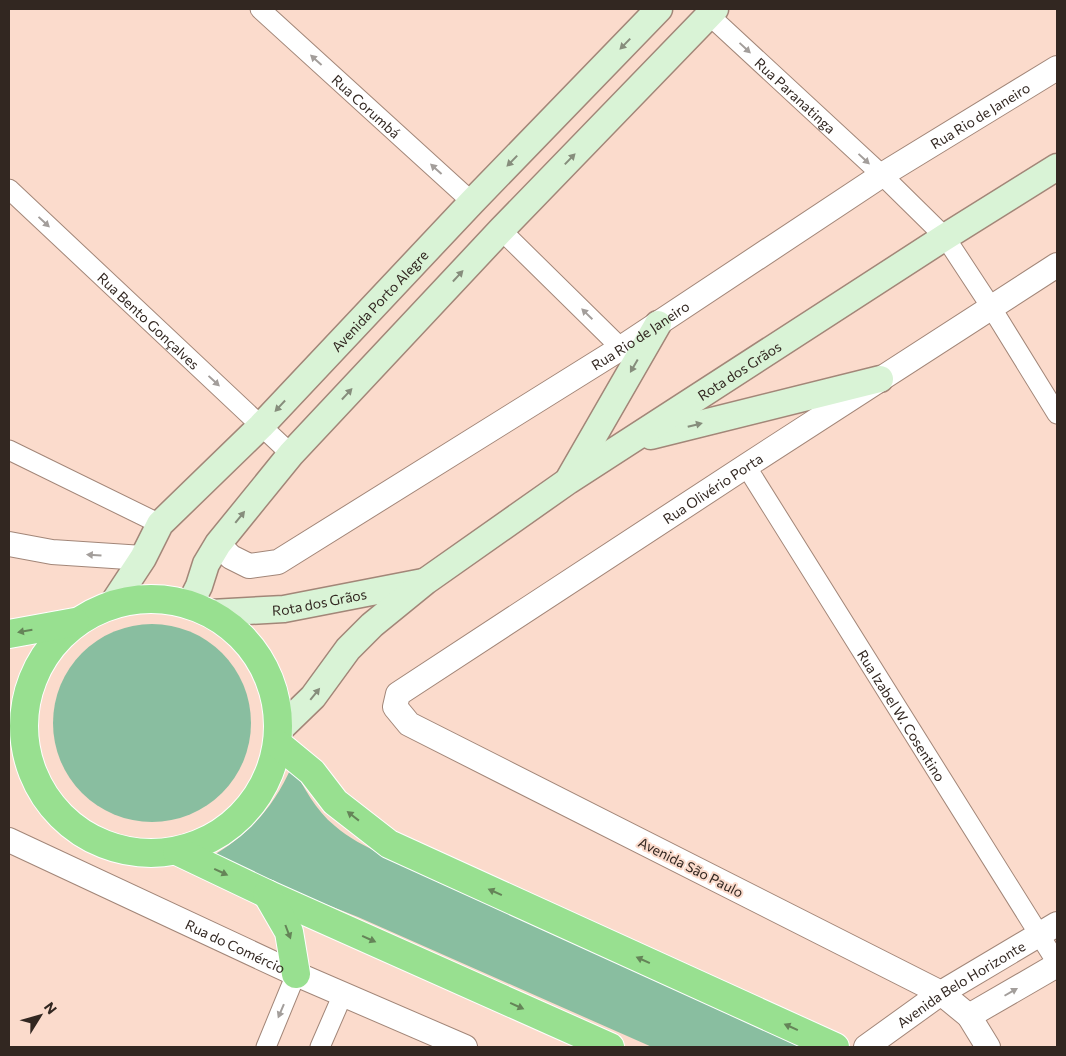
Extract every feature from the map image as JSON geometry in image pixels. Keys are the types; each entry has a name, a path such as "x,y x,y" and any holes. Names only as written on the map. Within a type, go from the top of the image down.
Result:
{"highway":[{"path":"9,634 75,622 114,602 152,597 200,608 240,635 262,664 276,698 279,736 268,778 246,812 214,837 177,851 134,853 93,840 58,814 34,778 23,736 26,692 45,653 75,622"},
{"path":"279,736 312,772 335,802 389,844 835,1047"},
{"path":"9,763 34,778"},
{"path":"177,851 267,894 610,1047"},
{"path":"267,894 289,932 296,974"}],"main road":[{"name":"Avenida Porto Alegre","path":"114,602 143,558 160,524 261,426 472,202 659,9"},
{"path":"200,608 199,586 206,564 218,544 291,454 501,230 712,12"},
{"name":"Rota dos Grãos","path":"279,736 313,697 348,649 372,625 426,581 568,481 945,237 1057,167"},
{"path":"568,481 658,324"},
{"path":"631,441 880,379"},
{"name":"Rota dos Grãos","path":"200,608 284,609 426,581"}],"street":[{"name":"Rua Corumbá","path":"260,9 472,202"},
{"name":"Rua Paranatinga","path":"712,12 945,237 991,306 1057,414"},
{"name":"Rua Rio de Janeiro","path":"218,544 231,557 249,566 278,562 621,348 882,175 1057,68"},
{"name":"Rua Bento Gonçalves","path":"9,189 291,454"},
{"path":"501,230 621,348"},
{"name":"Rua Olivério Porta","path":"409,724 395,707 398,694 991,306 1057,265"},
{"path":"9,450 160,524"},
{"name":"Rua Izabel W. Cosentino","path":"746,466 1048,929 1057,964"},
{"path":"9,544 52,552 143,558"},
{"name":"Avenida São Paulo","path":"409,724 941,993 969,1016"},
{"name":"Rua do Comércio","path":"9,840 296,974 466,1047"},
{"name":"Avenida Belo Horizonte","path":"866,1047 941,993 1048,929"},
{"path":"988,1047 969,1016 1057,964"},
{"path":"266,1047 296,974"},
{"path":"320,1047 343,994"}],"green space":[{"path":"152,624 181,628 199,636 222,653 239,676 247,694 251,723 247,752 239,770 222,793 199,810 181,818 152,822 123,818 105,810 82,793 65,770 57,752 53,723 57,694 65,676 82,653 105,636 123,628"},
{"path":"292,766 310,798 328,820 351,838 382,855 806,1047 652,1047 358,917 209,858 237,839 259,819 277,795"}]}
